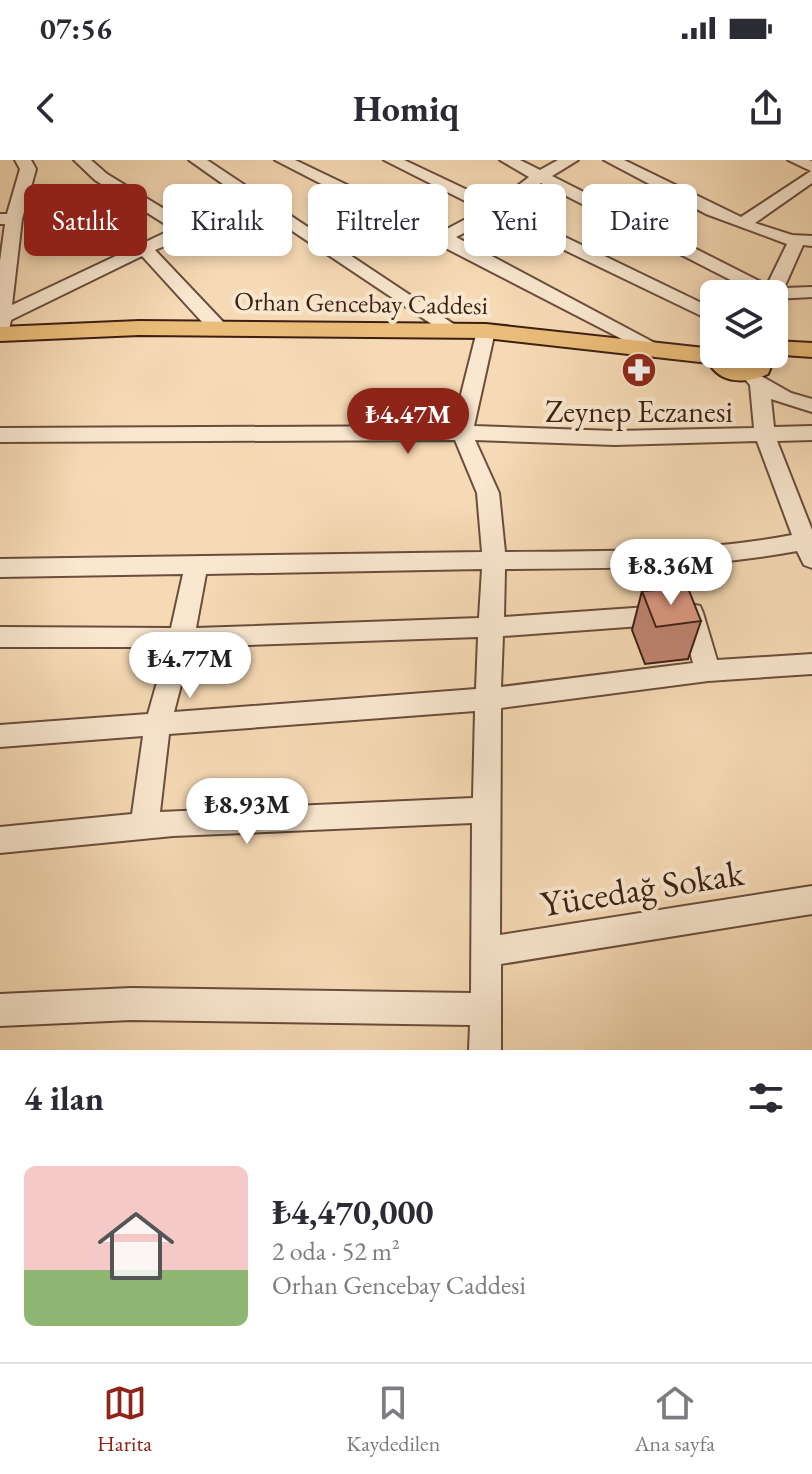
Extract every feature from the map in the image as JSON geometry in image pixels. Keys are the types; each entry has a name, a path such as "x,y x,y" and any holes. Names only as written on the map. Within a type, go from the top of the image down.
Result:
{"main road":[{"name":"Orhan Gencebay Caddesi","path":"0,334 139,328 452,329 700,353"},
{"path":"788,349 812,350"},
{"path":"727,368 755,371"}],"street":[{"path":"0,334 7,219 28,169 23,160"},
{"path":"82,160 101,177 163,215"},
{"path":"197,160 232,184"},
{"path":"290,164 317,160"},
{"path":"392,160 464,196"},
{"path":"508,160 744,280"},
{"path":"530,184 570,160"},
{"path":"612,160 744,223 804,242 781,280"},
{"path":"796,160 812,167"},
{"path":"290,164 332,184"},
{"path":"744,223 812,176"},
{"path":"292,224 452,329"},
{"path":"448,240 656,349"},
{"path":"566,245 700,309"},
{"path":"147,251 220,330"},
{"path":"0,318 128,256"},
{"path":"788,293 812,292"},
{"path":"485,1050 488,699 494,562 488,493 462,433 486,331"},
{"path":"755,371 784,398 812,406"},
{"path":"0,568 672,558 810,547 765,436 755,371"},
{"path":"0,435 462,433 615,438 812,433"},
{"path":"144,826 157,727 181,640 196,567"},
{"path":"0,637 181,640 491,629 691,613 708,671"},
{"path":"0,736 157,727 488,699 708,671 812,664"},
{"path":"0,840 144,826 489,810"},
{"name":"Yücedağ Sokak","path":"485,952 812,900"},
{"path":"0,1010 131,1004 487,1009"}],"building":[{"path":"688,588 701,621 656,627 642,591"}],"place":[{"name":"Zeynep Eczanesi","path":"639,370"}]}
